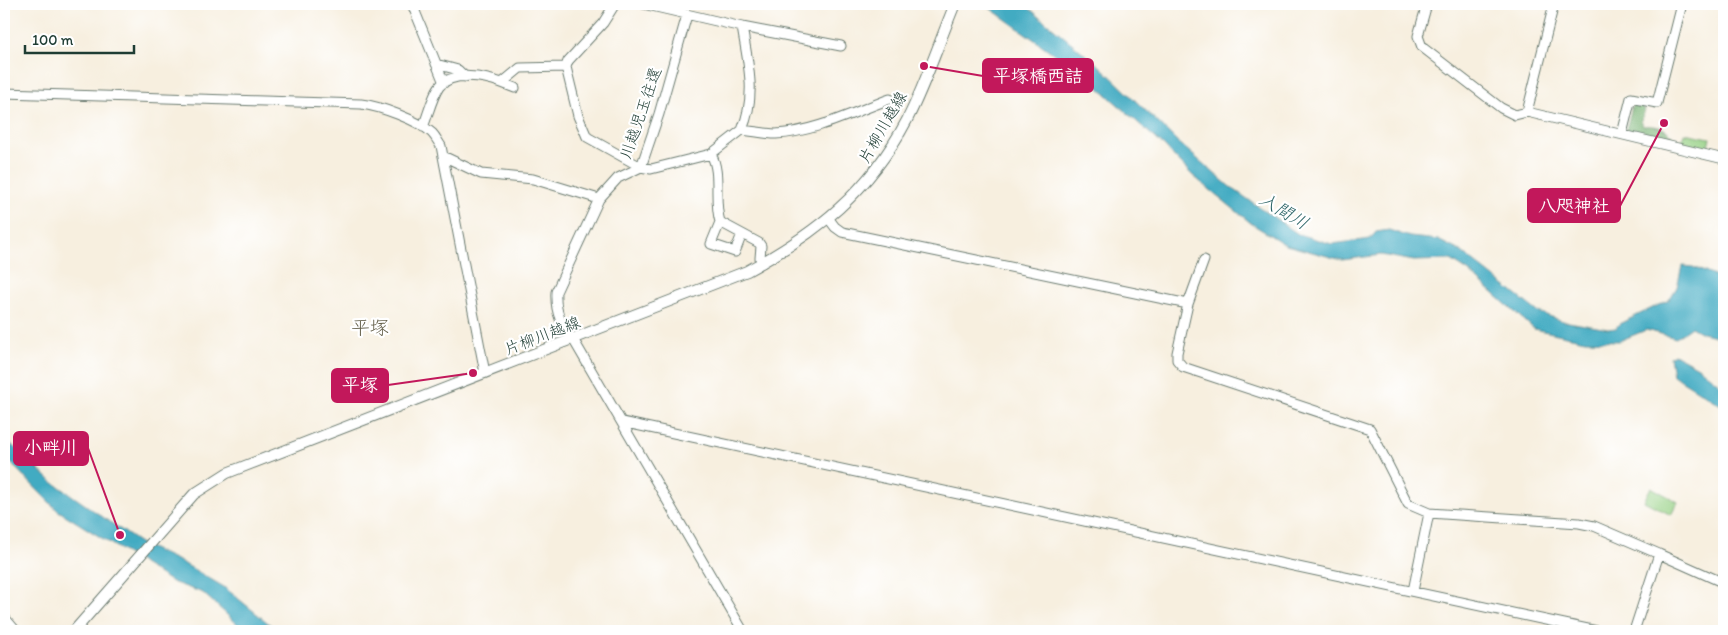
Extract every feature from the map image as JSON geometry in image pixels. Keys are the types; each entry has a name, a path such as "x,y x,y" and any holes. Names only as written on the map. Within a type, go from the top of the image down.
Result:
{"main road":[{"name":"片柳川越線","path":"74,631 194,494 227,473 573,339 762,263 807,235 829,219 858,191 890,149 911,112 955,4"}],"street":[{"path":"412,4 444,82"},
{"path":"615,4 603,23 566,66 578,116 587,137 641,167 658,168 711,154 742,130 748,111 751,90 742,27"},
{"path":"643,4 742,27 841,46"},
{"path":"1427,4 1418,36 1420,44 1500,108 1516,114 1528,112 1724,159"},
{"path":"1528,112 1554,4"},
{"path":"1622,134 1631,98 1657,103 1682,4"},
{"name":"川越児玉往還","path":"687,15 659,114 641,167 618,178 599,199 556,292 557,310 566,331 573,339 622,422 743,631"},
{"path":"436,64 458,70 465,77"},
{"path":"502,83 520,68 566,66"},
{"path":"423,127 438,88 444,82 465,77 479,77 515,88"},
{"path":"4,93 361,104 371,105 423,127 433,134 441,146 485,373"},
{"path":"742,130 767,133 788,132 836,119 890,99"},
{"path":"711,154 716,164 715,203 720,222 711,244 735,252 742,234"},
{"path":"443,156 481,174 532,179 599,199"},
{"path":"829,219 842,232 1188,304"},
{"path":"720,222 759,243 761,246 760,258 762,263"},
{"path":"1204,260 1188,304 1177,354 1177,360 1183,367 1370,429 1408,504 1429,513 1580,523 1594,526 1724,583"},
{"path":"622,422 1597,631"},
{"path":"1413,591 1429,513"},
{"path":"1634,631 1659,554"},
{"path":"4,617 16,631"}],"green space":[{"path":"1633,103 1641,104 1645,110 1641,121 1643,126 1662,128 1675,140 1672,143 1628,131 1626,129"},
{"path":"1684,133 1710,138 1707,152 1681,146"},
{"path":"1651,487 1678,502 1671,515 1644,501"}],"water":[{"path":"984,4 1024,4 1102,68 1178,142 1229,186 1298,234 1332,244 1370,239 1376,232 1389,230 1410,237 1438,240 1462,252 1538,312 1563,321 1608,329 1616,328 1619,324 1669,300 1677,287 1682,266 1693,267 1724,280 1724,338 1702,333 1691,327 1676,338 1646,330 1619,341 1585,340 1534,329 1468,271 1451,260 1414,261 1381,255 1342,260 1286,245 1252,224 1192,175 1163,145 1088,78"},
{"path":"1674,354 1698,367 1724,387 1724,407 1673,375 1670,357"},
{"path":"4,438 50,480 140,543 183,563 224,587 278,631 245,631 203,593 172,582 57,510 4,456"}],"waterway":[{"path":"20,453 24,457"}],"place":[{"name":"平塚橋西詰","path":"924,66"},
{"name":"八咫神社","path":"1664,123"},
{"name":"平塚","path":"473,373"},
{"name":"小畔川","path":"120,535"}],"district":[{"name":"平塚","path":"370,327"}],"water label":[{"name":"入間川","path":"1284,211"}]}
